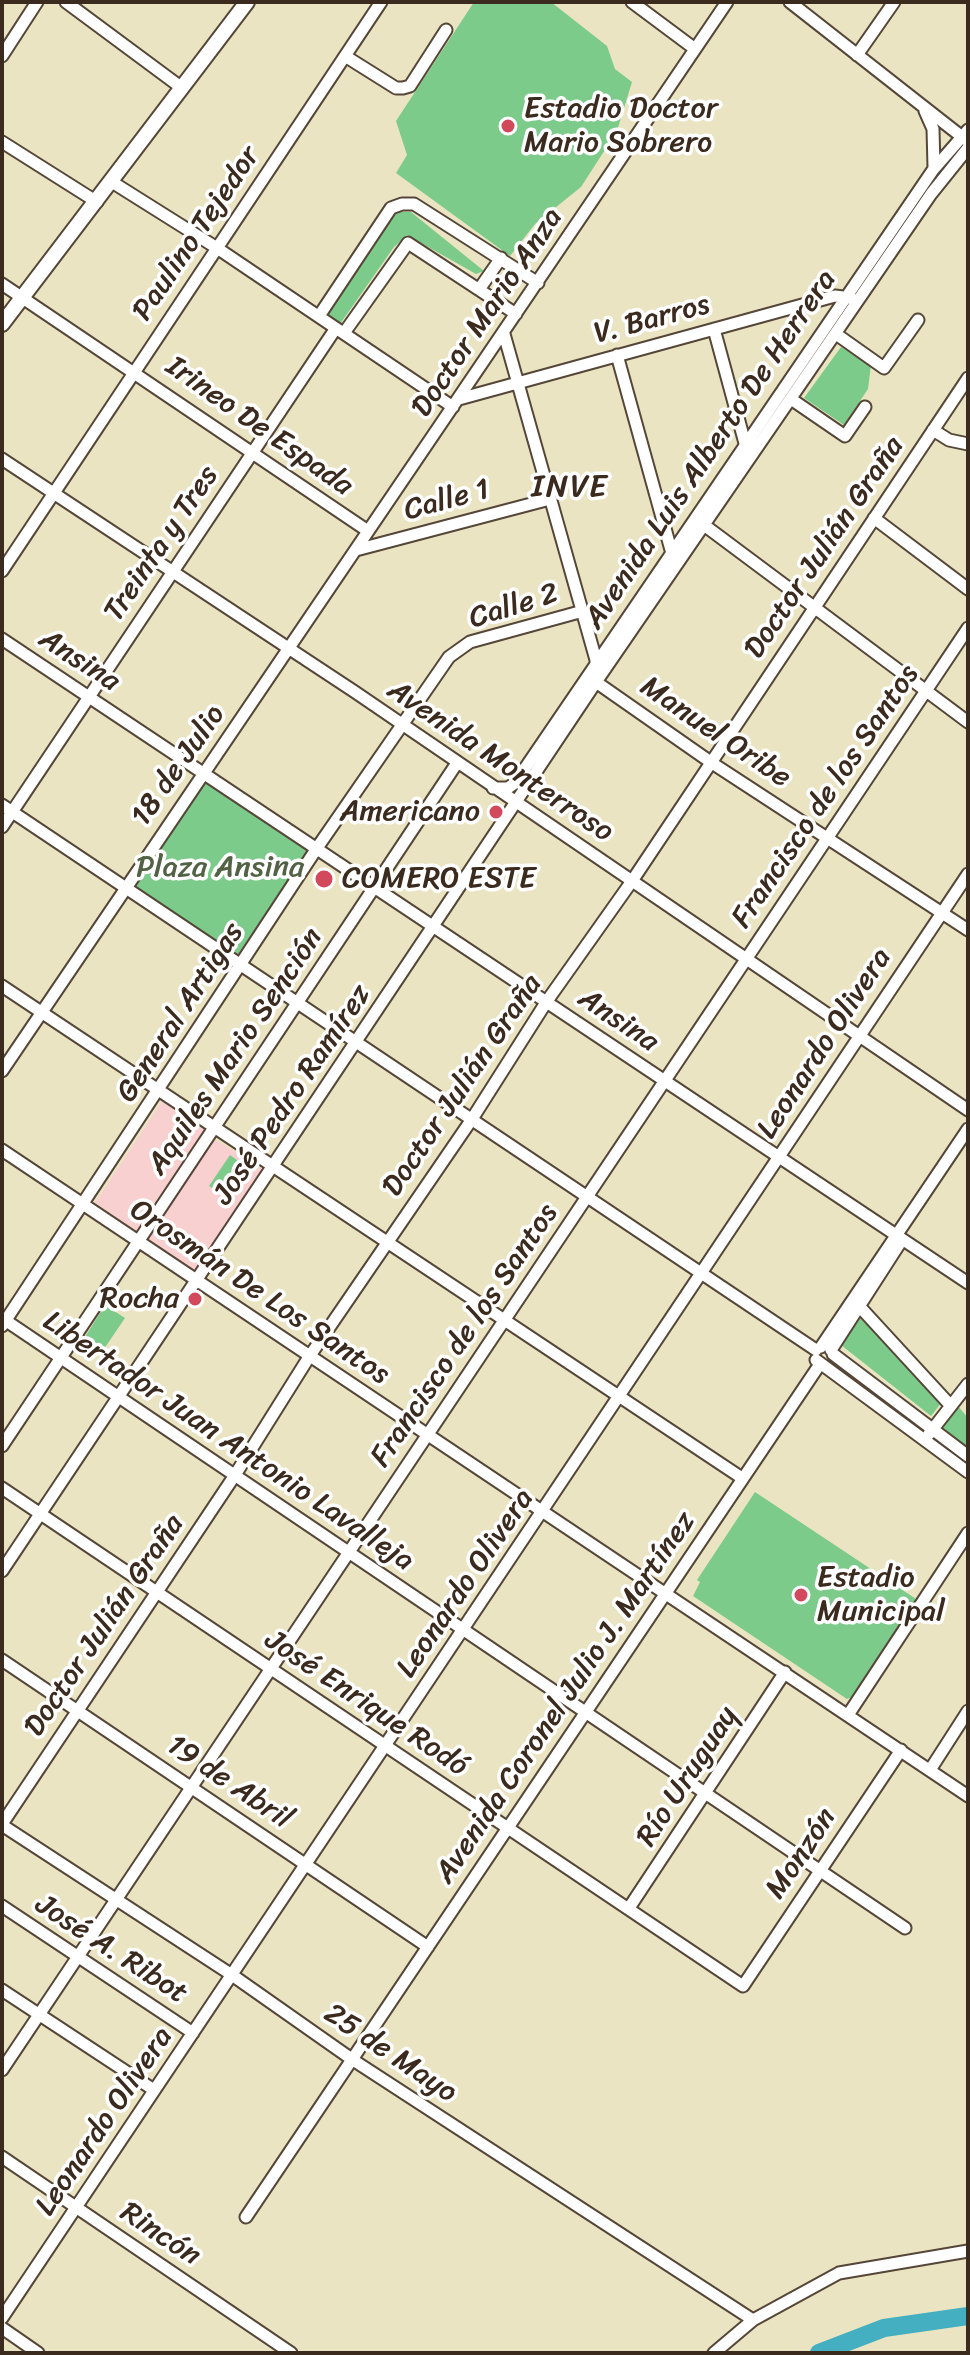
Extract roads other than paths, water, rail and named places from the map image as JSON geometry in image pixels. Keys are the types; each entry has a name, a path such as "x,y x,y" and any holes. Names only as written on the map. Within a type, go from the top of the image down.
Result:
{"main road":[{"path":"2,324 247,2"}],"street":[{"path":"2,56 37,2"},
{"path":"66,2 182,88"},
{"name":"Paulino Tejedor","path":"2,571 381,2"},
{"path":"632,2 695,49"},
{"name":"Doctor Mario Anza","path":"288,649 727,2"},
{"path":"790,2 967,139"},
{"path":"857,55 894,2"},
{"path":"345,56 396,88 403,88 410,86 446,30"},
{"path":"920,104 933,129 936,158 933,170"},
{"name":"Avenida Luis Alberto De Herrera","path":"517,804 704,525 748,449 847,295 933,170 967,139"},
{"name":"Avenida Luis Alberto De Herrera","path":"493,788 508,788 515,783 671,550 748,449 791,399 967,139"},
{"path":"2,142 97,202"},
{"path":"112,182 456,403"},
{"path":"319,316 391,208 414,204 538,283"},
{"name":"Treinta y Tres","path":"2,827 7,808 89,695 253,451 408,243 480,288"},
{"path":"501,258 480,288 516,314"},
{"name":"Irineo De Espada","path":"2,284 136,371 368,531"},
{"path":"847,295 858,302"},
{"name":"V. Barros","path":"456,403 518,382 847,295"},
{"path":"836,334 884,368 918,320"},
{"path":"714,329 748,449"},
{"path":"504,334 596,660 596,682"},
{"path":"617,355 671,550"},
{"name":"Doctor Julián Graña","path":"2,1824 235,1475 309,1357 472,1119 547,1001 712,763 968,378"},
{"path":"791,399 845,436 865,407"},
{"path":"933,430 949,440 968,444"},
{"name":"Avenida Monterroso","path":"2,459 747,958 968,1110"},
{"name":"Calle 1","path":"356,550 550,499"},
{"path":"874,518 968,589"},
{"path":"704,525 968,722"},
{"name":"Calle 2","path":"402,726 449,657 470,642 583,611"},
{"name":"Francisco de los Santos","path":"2,2070 968,628"},
{"name":"Ansina","path":"2,639 968,1283"},
{"name":"18 de Julio","path":"2,1071 288,649"},
{"name":"Manuel Oribe","path":"596,682 712,763 829,836 968,930"},
{"name":"General Artigas","path":"3,1322 83,1206 317,848 402,726"},
{"name":"Aquiles Mario Sención","path":"2,1446 457,763"},
{"name":"José Pedro Ramírez","path":"2,1571 517,804"},
{"path":"7,808 825,1355 968,1456"},
{"name":"Leonardo Olivera","path":"2,2318 968,874"},
{"path":"2,986 742,1478"},
{"name":"Avenida Coronel Julio J. Martínez","path":"246,2217 825,1355 968,1129"},
{"name":"Avenida Coronel Julio J. Martínez","path":"825,1355 860,1307 900,1238 968,1142"},
{"name":"Orosmán De Los Santos","path":"2,1150 968,1796"},
{"path":"860,1307 951,1406"},
{"name":"Libertador Juan Antonio Lavalleja","path":"3,1322 905,1928"},
{"path":"825,1355 925,1440 968,1472"},
{"path":"925,1440 968,1384"},
{"name":"José Enrique Rodó","path":"2,1488 743,1986"},
{"path":"848,1715 968,1533"},
{"name":"19 de Abril","path":"2,1660 428,1947"},
{"name":"Río Uruguay","path":"629,1908 708,1793 785,1672"},
{"path":"930,1770 968,1711"},
{"name":"Monzón","path":"743,1986 901,1750"},
{"name":"25 de Mayo","path":"2,1824 232,1975 353,2060 753,2320"},
{"name":"José A. Ribot","path":"2,1906 193,2033"},
{"path":"2,1990 154,2090"},
{"name":"Rincón","path":"2,2157 291,2353"},
{"path":"714,2353 753,2320 839,2273 968,2251"},
{"path":"2,2328 38,2353"}],"waterway":[{"path":"819,2353 884,2328 968,2316"}],"place":[{"name":"Estadio Doctor Mario Sobrero","path":"508,126"},
{"name":"Americano","path":"496,812"},
{"name":"COMERO ESTE","path":"324,879"},
{"name":"Rocha","path":"195,1299"},
{"name":"Estadio Municipal","path":"801,1595"}],"district":[{"name":"INVE","path":"570,488"}],"park label":[{"name":"Plaza Ansina","path":"220,868"}]}
